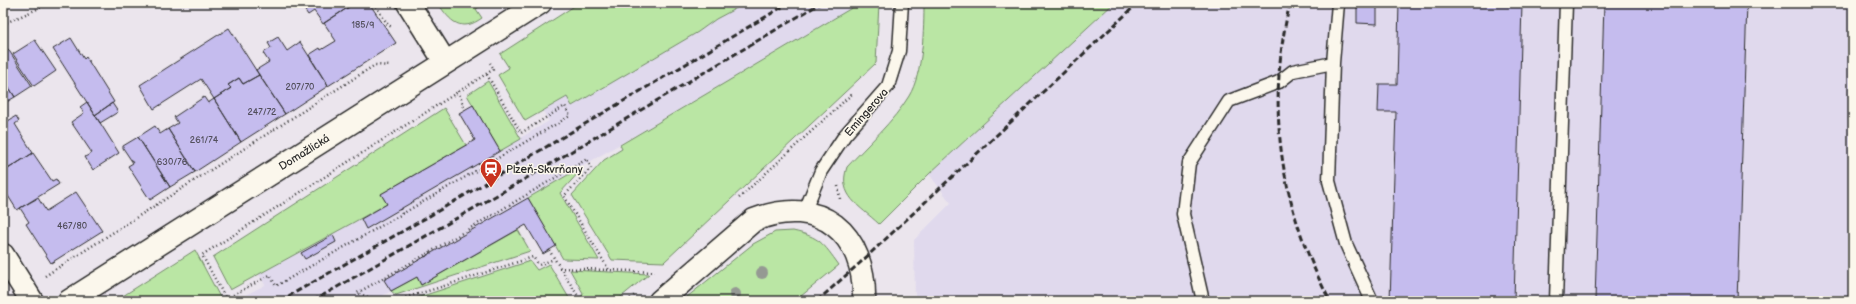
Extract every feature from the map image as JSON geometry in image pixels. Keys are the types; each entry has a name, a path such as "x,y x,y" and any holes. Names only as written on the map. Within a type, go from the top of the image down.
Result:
{"street":[{"path":"408,3 445,62"},
{"name":"Domažlická","path":"69,301 540,3"},
{"path":"660,301 754,220 770,214 787,211 804,213 831,222 849,240 860,263 865,287 864,301"},
{"path":"3,255 28,295"}],"lane":[{"name":"Emingerova","path":"804,213 821,171 845,135 888,86 899,51 902,3"},
{"path":"1338,3 1333,63 1329,181 1346,244 1372,301"},
{"path":"1556,301 1566,3"},
{"path":"1203,301 1183,214 1188,163 1229,101 1279,82 1293,71 1333,63"}],"path":[{"path":"3,24 51,3"},
{"path":"477,42 494,69 486,73 202,255 226,299 270,275 276,286 570,116 564,106 521,133 486,73"},
{"path":"28,295 106,238 375,65 394,66"},
{"path":"735,202 857,89"},
{"path":"458,91 465,110"},
{"path":"379,301 357,293 425,256 587,159 591,168 564,196 609,270"},
{"path":"400,210 402,214"},
{"path":"549,250 578,296 576,301"},
{"path":"394,301 533,257 539,264 554,259"},
{"path":"559,268 662,273"},
{"path":"627,301 638,292"}],"shaded area":[{"path":"746,3 860,3 528,198 385,280 391,291 374,301 234,301 265,285 259,274 361,219 366,228 549,121 543,111 567,97 572,106 698,32 716,19"},
{"path":"1114,3 1853,3 1853,301 915,301 914,240 951,203 929,174"}],"green space":[{"path":"438,3 485,3 476,9 482,18 468,25 462,25 452,20"},
{"path":"579,3 746,3 716,19 698,32 572,106 567,97 525,121 498,75 509,68 500,54"},
{"path":"860,3 879,3 876,63 664,262 612,260 572,195 604,160 622,149 620,145"},
{"path":"924,3 1114,3 929,174 879,224 852,200 848,193 845,186 847,167 896,115 914,86 922,51"},
{"path":"488,81 521,139 500,151 467,95"},
{"path":"444,108 466,145 381,194 387,204 230,290 213,257"},
{"path":"580,168 581,170 560,193 599,260 563,259 528,198"},
{"path":"518,230 530,251 396,295 391,291 417,277 421,285"},
{"path":"793,231 802,233 820,242 825,246 839,265 795,301 682,301 753,244 775,232"},
{"path":"195,250 222,301 115,301"},
{"path":"530,261 537,270 549,264 569,298 568,301 407,301"},
{"path":"570,270 649,274 616,301 580,301 583,293"}],"building":[{"path":"300,3 355,3 323,24 314,11 308,15"},
{"path":"355,3 369,3 396,43 328,86 309,55 336,41 324,23"},
{"path":"1357,3 1377,3 1377,24 1357,23"},
{"path":"1399,3 1522,3 1514,301 1390,301 1396,112 1378,112 1379,84 1397,84"},
{"path":"1604,3 1747,3 1737,301 1595,301"},
{"path":"229,28 259,75 243,84 239,78 228,85 231,88 214,99 201,79 154,109 140,85"},
{"path":"278,37 287,51 300,42 328,86 285,114 256,70 269,62 263,53 271,48 268,43"},
{"path":"71,38 84,59 86,57 114,102 95,115 53,49"},
{"path":"35,40 56,71 34,86 13,54"},
{"path":"8,49 32,86 15,97 3,78 3,52"},
{"path":"259,75 285,114 241,142 214,99 231,88 228,85 239,78 243,84"},
{"path":"3,78 15,97 3,104"},
{"path":"204,97 208,103 214,99 241,142 195,172 168,129 178,123 174,117"},
{"path":"87,102 119,153 93,170 85,157 92,153 71,122 84,113 80,107"},
{"path":"112,103 118,112 100,123 95,115"},
{"path":"473,105 500,151 366,229 361,219 387,204 381,194 475,140 459,113"},
{"path":"16,116 19,121 15,124 33,153 3,172 3,124"},
{"path":"155,126 160,134 168,129 195,172 170,187 138,137"},
{"path":"138,137 170,187 150,200 128,166 133,163 123,148 123,146"},
{"path":"33,153 52,181 56,179 59,184 17,210 3,188 3,172"},
{"path":"76,192 102,231 51,263 26,224 29,222 20,208 38,198 46,211"},
{"path":"528,198 556,246 543,254 526,225 421,285 417,277 391,291 384,280"},
{"path":"333,235 336,242 305,259 301,253"}],"railway":[{"path":"280,301 438,211 789,3"},
{"path":"313,301 530,176 821,3"},
{"path":"817,301 860,263 1138,3"},
{"path":"1290,3 1282,42 1279,80 1278,118 1282,156 1289,193 1299,229 1313,265 1330,301"}],"place":[{"name":"Plzeň-Skvrňany","path":"491,188"}]}
